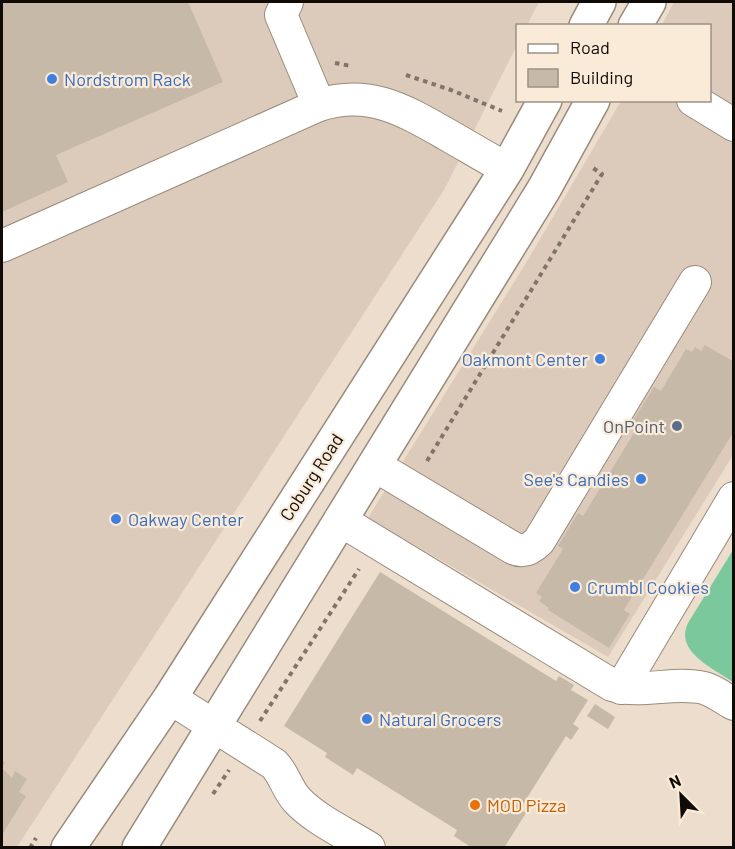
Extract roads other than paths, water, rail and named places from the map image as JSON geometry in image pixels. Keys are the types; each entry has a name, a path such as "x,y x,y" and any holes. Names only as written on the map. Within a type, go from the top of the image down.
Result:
{"main road":[{"path":"587,24 599,2"},
{"path":"636,24 649,2"},
{"name":"Coburg Road","path":"68,848 170,698 507,169 544,102"},
{"path":"139,848 544,189 593,102"},
{"path":"507,169 544,189"}],"lane":[{"path":"281,6 319,105"},
{"path":"2,246 319,105 340,100 354,99 393,106 507,169"},
{"path":"696,102 734,125"},
{"path":"374,465 518,551 529,549 539,541 695,282"},
{"path":"621,688 734,498"},
{"path":"340,520 612,685 621,688 698,687 711,690 734,704"},
{"path":"170,698 274,764 292,794 303,806 369,848"}],"place":[{"name":"Nordstrom Rack","path":"52,79"},
{"name":"Oakmont Center","path":"600,359"},
{"name":"OnPoint","path":"677,426"},
{"name":"See's Candies","path":"641,479"},
{"name":"Oakway Center","path":"116,519"},
{"name":"Crumbl Cookies","path":"575,587"},
{"name":"Natural Grocers","path":"367,719"},
{"name":"MOD Pizza","path":"475,805"}]}
